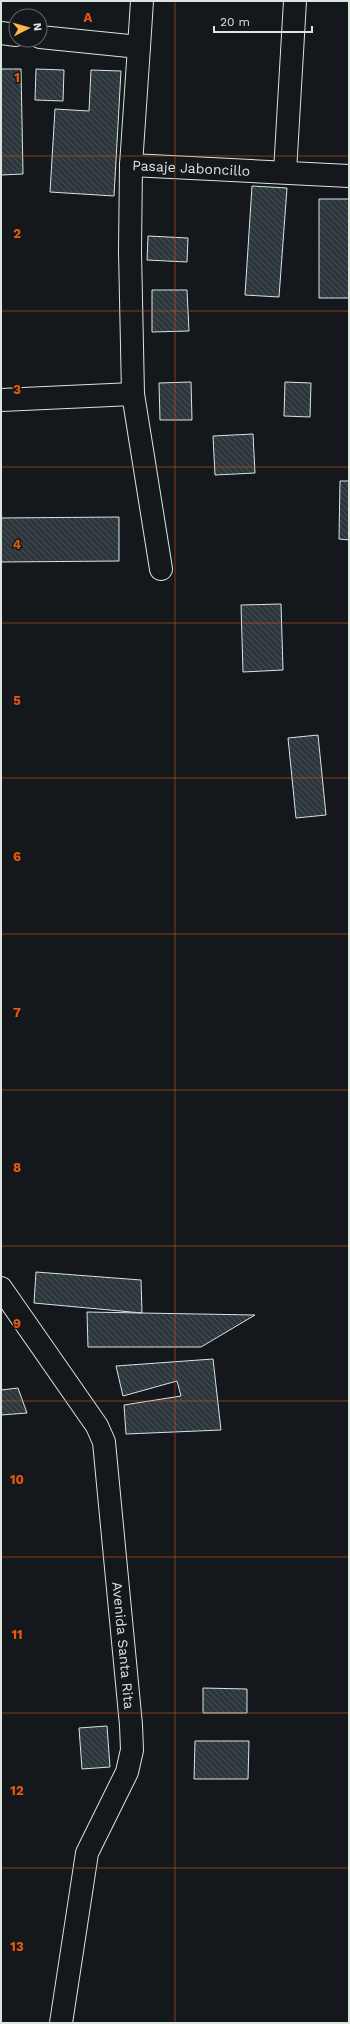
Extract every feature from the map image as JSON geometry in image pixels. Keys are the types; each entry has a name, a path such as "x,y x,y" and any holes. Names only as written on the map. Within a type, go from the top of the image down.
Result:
{"street":[{"name":"Pasaje Jaboncillo","path":"142,1 131,165 349,176"},
{"path":"285,172 295,1"},
{"path":"48,38 139,47"},
{"path":"131,165 130,251 134,394 161,569"},
{"path":"1,400 134,394"},
{"name":"Avenida Santa Rita","path":"1,1288 97,1426 103,1438 131,1725 132,1750 126,1772 87,1853 61,2023"}],"building":[{"path":"1,69 21,69 23,174 1,175"},
{"path":"36,69 64,70 63,101 35,100"},
{"path":"91,70 121,71 114,196 50,192 55,109 89,111"},
{"path":"252,186 287,188 279,297 245,295"},
{"path":"319,199 349,199 349,298 319,298"},
{"path":"148,236 188,238 187,262 147,260"},
{"path":"152,290 187,290 189,331 152,332"},
{"path":"191,382 192,420 160,420 159,383"},
{"path":"285,382 311,383 310,417 284,416"},
{"path":"253,434 255,473 215,475 213,436"},
{"path":"340,481 349,481 349,540 339,539"},
{"path":"119,517 119,561 1,562 1,518"},
{"path":"281,604 283,670 243,672 241,605"},
{"path":"318,735 326,815 296,818 288,738"},
{"path":"36,1272 141,1280 142,1313 34,1303"},
{"path":"87,1312 255,1315 201,1347 88,1347"},
{"path":"213,1359 221,1430 126,1434 124,1405 181,1396 177,1381 123,1396 116,1366"},
{"path":"18,1388 27,1413 1,1415 1,1390"},
{"path":"203,1688 247,1689 247,1713 203,1713"},
{"path":"107,1726 110,1767 82,1769 79,1728"},
{"path":"195,1741 249,1741 248,1779 194,1779"}]}
